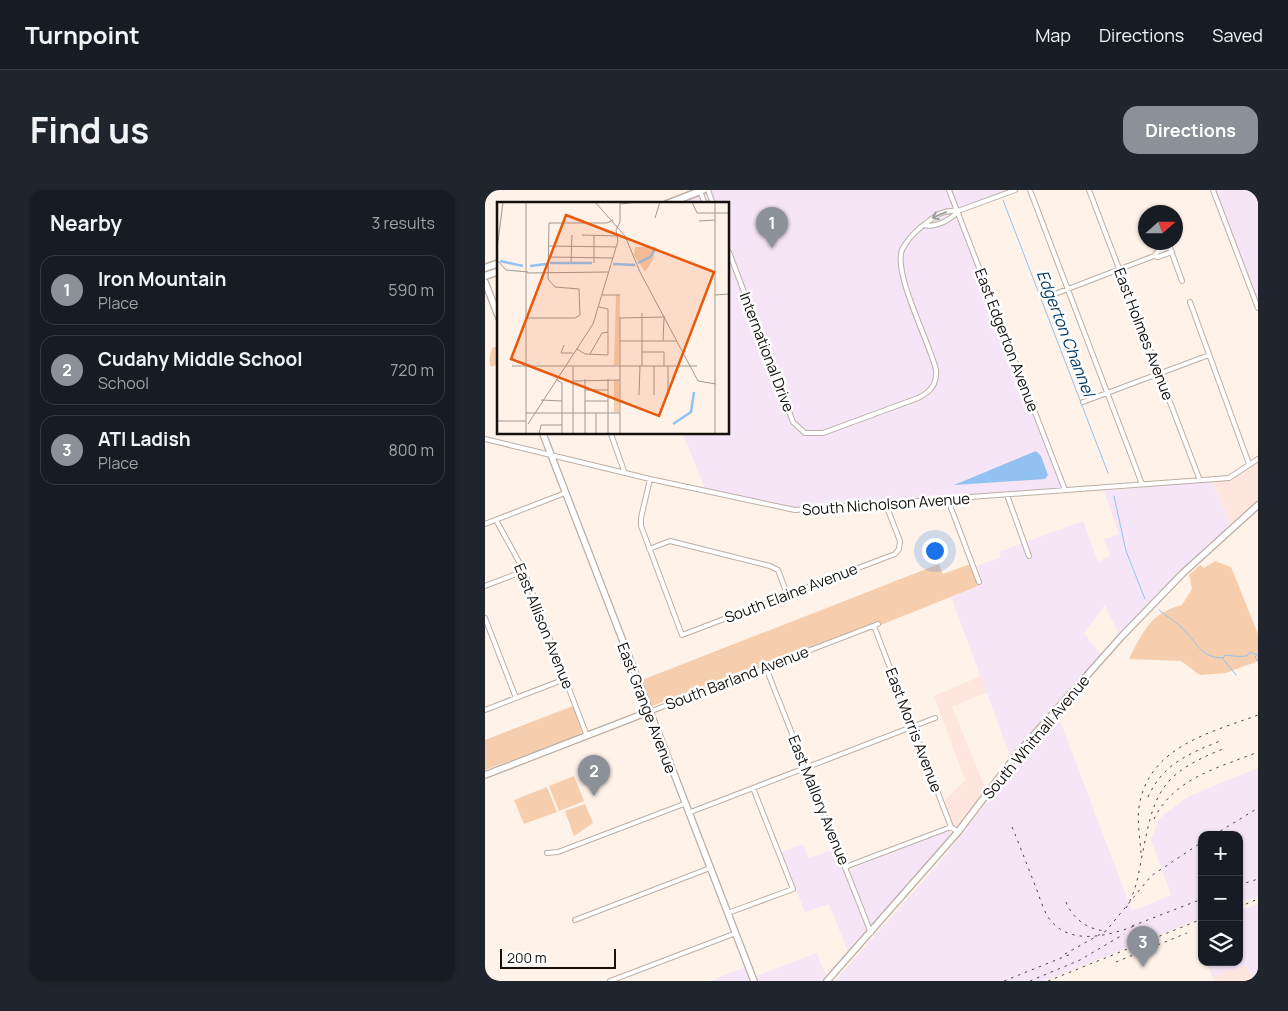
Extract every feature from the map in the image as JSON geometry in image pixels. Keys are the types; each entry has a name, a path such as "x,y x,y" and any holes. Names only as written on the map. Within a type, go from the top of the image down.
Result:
{"main road":[{"path":"672,202 702,191"},
{"path":"485,268 497,264"},
{"path":"485,276 497,271"}],"street":[{"path":"708,190 712,202"},
{"name":"East Edgerton Avenue","path":"949,190 1065,490"},
{"path":"924,225 930,227 953,218 958,212 1015,190"},
{"path":"1030,190 1141,484"},
{"name":"East Holmes Avenue","path":"1089,190 1199,478"},
{"path":"1213,190 1258,308"},
{"name":"International Drive","path":"730,255 790,416 801,430 818,434 918,398 931,390 936,382 935,365 901,266 903,249 914,233 927,220 949,210 958,212"},
{"path":"1047,297 1154,256 1160,250"},
{"path":"1154,256 1158,258 1172,252 1182,282"},
{"path":"485,282 497,313"},
{"path":"1190,302 1249,464"},
{"path":"1083,402 1209,355"},
{"name":"East Grange Avenue","path":"543,435 648,712 754,981"},
{"path":"611,435 625,471"},
{"name":"South Nicholson Avenue","path":"485,438 551,456 625,471 650,479 795,510 886,505 1199,478 1229,478 1258,459"},
{"path":"650,479 641,518 641,526 649,549 665,542 677,542 771,566 778,570 787,594"},
{"path":"485,524 565,493"},
{"path":"1007,495 1029,556"},
{"path":"949,500 979,582"},
{"name":"South Elaine Avenue","path":"649,549 681,635 895,554 899,549 900,542 886,505"},
{"name":"South Whitnall Avenue","path":"827,981 958,832 1017,754 1122,636 1183,573 1258,505"},
{"name":"East Allison Avenue","path":"496,520 525,571 587,736"},
{"path":"485,586 525,571"},
{"path":"485,618 516,698"},
{"name":"South Barland Avenue","path":"485,775 876,625"},
{"name":"East Morris Avenue","path":"876,625 912,727 951,827"},
{"name":"East Mallory Avenue","path":"766,668 871,933"},
{"path":"485,710 565,679"},
{"path":"688,813 935,718"},
{"path":"728,913 793,889 753,788"},
{"path":"547,853 558,852 685,804"},
{"path":"845,867 951,827 958,832"},
{"path":"575,920 710,868"},
{"path":"610,981 735,933"}],"shaded area":[{"path":"703,190 1015,190 958,211 1065,490 795,510 706,491 683,435 730,435 730,202 672,202"},
{"path":"1213,190 1258,190 1258,308"},
{"path":"497,346 497,365 491,367 489,360 492,348"},
{"path":"1258,459 1258,505 1231,526 1211,477 1229,478"},
{"path":"1212,481 1231,526 1184,569 1119,635 1105,605 1084,633 1101,655 1011,758 951,597 978,586 977,583 982,580 977,566 1001,557 999,552 1083,521 1098,562 1110,556 1104,539 1119,534 1104,491"},
{"path":"1215,561 1231,567 1258,634 1258,661 1226,673 1200,675 1181,661 1129,659 1143,632 1155,618 1182,605 1192,589 1189,575 1200,565 1204,568"},
{"path":"939,564 943,574 970,564 978,586 878,626 876,622 652,706 642,680"},
{"path":"981,676 987,692 952,707 987,793 958,832 951,827 942,803 965,780 934,696"},
{"path":"573,706 582,730 581,734 485,770 485,740"},
{"path":"1059,718 1132,911 1171,895 1151,840 1159,819 1187,797 1258,768 1258,896 1243,902 1243,831 1198,831 1198,920 1044,981 835,981 941,861 1011,771"},
{"path":"574,776 584,801 559,811 549,786"},
{"path":"547,787 557,812 524,824 514,800"},
{"path":"585,804 593,823 574,836 565,811"},
{"path":"950,831 951,836 849,954 829,904 805,912 781,852 803,844 809,858 835,849 844,871"},
{"path":"1258,904 1258,981 1252,981 1246,965 1212,977 1208,966 1243,966 1243,910"},
{"path":"817,953 827,979 825,981 710,981 746,967 751,978"},
{"path":"1246,965 1252,981 1214,981 1212,977"}],"water":[{"path":"1036,451 1041,456 1048,475 1045,479 954,485"}],"waterway":[{"name":"Edgerton Channel","path":"1003,200 1108,473"},
{"name":"Edgerton Channel","path":"1114,496 1126,551 1145,599"},
{"name":"Edgerton Channel","path":"1159,610 1177,623 1198,647 1210,656 1223,658 1225,655 1247,656 1250,652 1257,655 1255,657 1258,661"},
{"path":"1223,659 1236,675"}],"railway":[{"path":"1141,853 1138,824 1139,807 1145,787 1155,770 1168,756 1183,745 1201,736 1258,715"},
{"path":"1148,797 1161,776 1169,768 1187,756 1220,741"},
{"path":"1126,908 1136,885 1150,819 1162,790 1171,778 1184,768 1223,749"},
{"path":"1154,819 1173,793 1185,784 1213,769 1258,752"},
{"path":"1221,831 1258,808"},
{"path":"1012,827 1044,909 1056,926 1078,936 1089,936 1114,933 1137,925"},
{"path":"1065,954 1106,931 1151,876 1198,845"},
{"path":"1243,884 1258,879"},
{"path":"1243,905 1258,899"},
{"path":"1132,926 1198,901"},
{"path":"1066,902 1081,922 1092,928 1105,931"},
{"path":"1048,981 1198,921"},
{"path":"1116,962 1187,933"},
{"path":"1030,981 1080,960 1124,934"},
{"path":"1004,981 1071,954"}],"place":[{"name":"Iron Mountain","path":"772,248"},
{"name":"Cudahy Middle School","path":"594,796"},
{"name":"ATI Ladish","path":"1143,967"}]}
